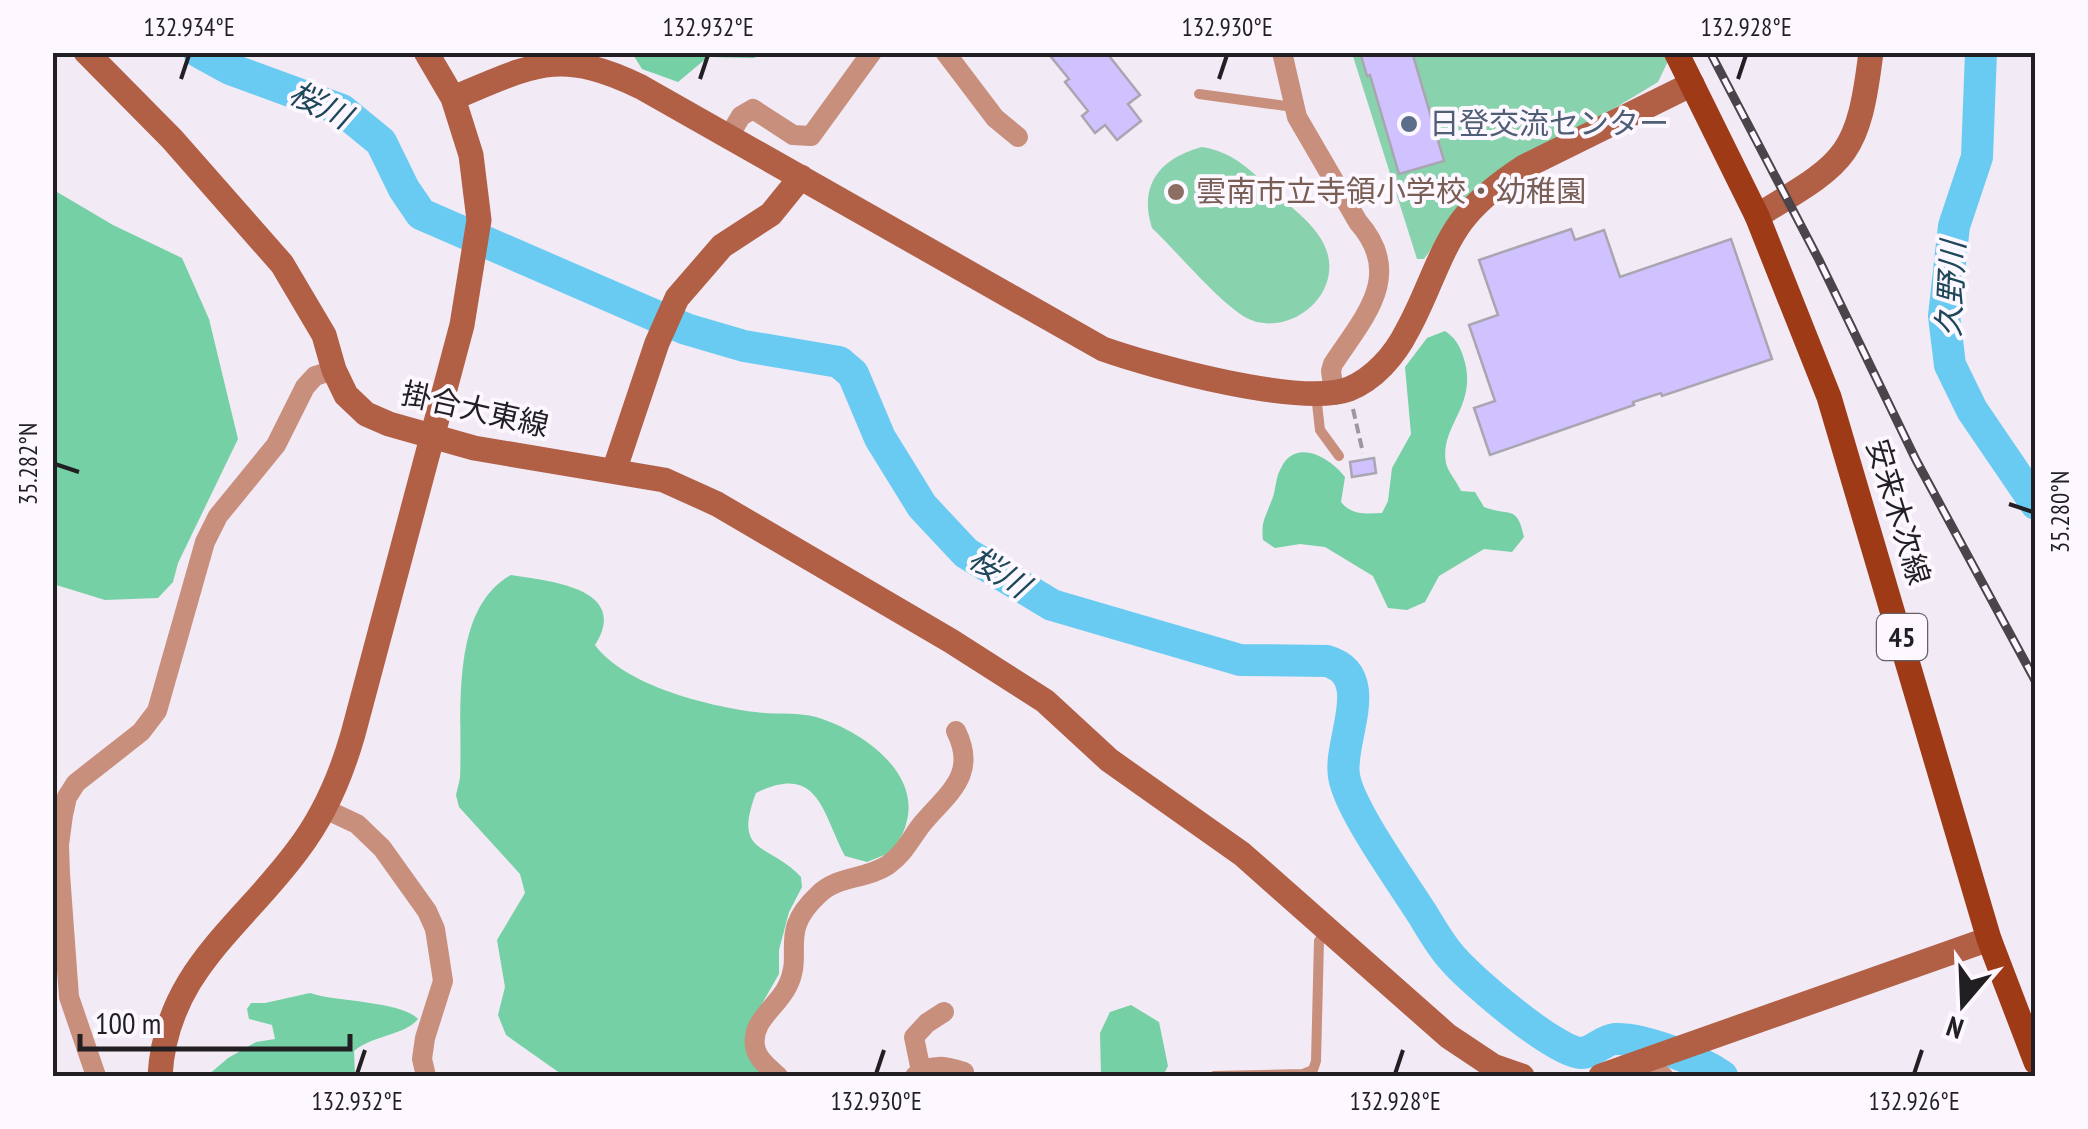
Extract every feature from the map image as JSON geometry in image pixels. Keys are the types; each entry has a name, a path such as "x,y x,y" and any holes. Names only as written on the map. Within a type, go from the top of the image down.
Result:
{"main road":[{"name":"掛合大東線","path":"86,52 172,139 282,264 324,335 346,396 366,414 474,448 640,474 688,488 952,640 1046,701 1109,760 1242,854 1448,1036 1493,1066 1522,1076"},
{"path":"160,1076 166,1032 194,973 211,947 295,854 324,809 350,746 462,325 478,220 476,180 453,98 426,52"},
{"name":"安来木次線","path":"1676,52 1757,216 1829,397 1989,939 2036,1062"},
{"path":"1757,216 1819,179 1844,153 1862,114 1871,52"},
{"path":"453,98 521,70 562,63 596,67 641,87 1103,349 1185,372 1334,398 1364,381 1395,350 1460,223 1499,184 1524,167 1692,84"},
{"path":"614,471 678,298 722,246 771,214 801,177"},
{"path":"1601,1076 1654,1066 1705,1041 1989,939"}],"street":[{"path":"729,136 740,116 753,109 794,134 811,136 872,52"},
{"path":"945,52 977,96 1018,137"},
{"path":"1282,52 1293,108 1358,222 1371,237 1379,268 1377,294 1330,372 1334,398"},
{"path":"96,1076 69,997 59,844 66,797 76,783 140,732 157,711 204,542 218,516 276,445 305,387 315,376 334,370"},
{"path":"778,1076 757,1054 755,1036 792,975 792,942 797,921 818,894 834,883 886,866 907,847 958,784 965,758 956,731"},
{"path":"324,809 357,824 370,835 427,911 435,929 443,981 422,1050 426,1076"},
{"path":"944,1012 926,1023 914,1037 918,1074 941,1066 964,1072"}],"lane":[{"path":"1199,94 1293,108"},
{"path":"1334,398 1320,430 1339,456"},
{"path":"1214,1076 1303,1074 1313,1070 1318,941 1326,930"}],"path":[{"path":"1334,398 1362,453"}],"green space":[{"path":"1665,52 1668,61 1658,82 1469,196 1424,259 1417,259 1352,53"},
{"path":"632,53 762,53 754,58 708,57 678,82 642,69"},
{"path":"1202,147 1240,162 1304,218 1323,243 1329,270 1325,286 1317,300 1290,320 1256,322 1240,314 1152,228 1148,198 1156,175 1175,158"},
{"path":"52,189 113,225 182,258 209,319 238,439 178,563 173,582 158,598 105,600 53,584"},
{"path":"1445,331 1458,345 1467,373 1467,388 1445,450 1447,466 1461,491 1475,492 1484,507 1515,516 1524,537 1512,552 1484,549 1439,576 1425,602 1407,610 1388,608 1373,576 1325,547 1300,544 1275,548 1263,540 1263,524 1280,470 1286,460 1302,452 1330,462 1345,477 1341,502 1345,506 1359,513 1382,513 1388,501 1392,468 1411,434 1405,367 1427,338"},
{"path":"511,575 564,585 594,599 602,611 603,626 595,645 625,671 668,691 714,705 809,715 833,723 884,756 905,787 909,805 902,835 892,852 867,862 845,856 823,809 806,788 777,785 756,793 748,828 751,838 801,877 802,887 789,912 779,950 779,974 755,1016 768,1076 564,1076 506,1035 498,1015 505,987 497,940 525,893 520,874 459,807 456,795 468,639 477,613 491,591"},
{"path":"310,993 384,1005 418,1019 405,1029 354,1051 355,1076 207,1076 256,1042 275,1039 272,1025 249,1019 247,1009 251,1003"},
{"path":"1131,1005 1159,1022 1168,1066 1163,1076 1101,1076 1100,1033 1110,1012"}],"building":[{"path":"1047,52 1106,52 1140,95 1128,104 1141,121 1117,140 1105,125 1095,133 1082,116 1088,111"},
{"name":"日登交流センター","path":"1360,52 1412,52 1444,161 1399,174"},
{"path":"1571,229 1575,240 1604,230 1620,277 1731,239 1772,359 1633,402 1634,405 1490,455 1474,408 1495,401 1469,325 1498,315 1479,260"},
{"path":"1374,458 1376,473 1352,477 1350,462"}],"waterway":[{"name":"桜川","path":"199,52 230,69 342,110 381,142 421,214 686,329 744,346 839,362 853,374 880,438 922,506 966,553 1052,605 1240,660 1327,661 1342,669 1353,694 1344,761 1348,790 1378,846 1453,959 1514,1014 1569,1050 1581,1053 1615,1039 1641,1042 1671,1051 1722,1076"},
{"name":"久野川","path":"1981,52 1977,157 1954,226 1944,316 1950,365 1972,410 2036,504"}],"railway":[{"path":"1710,52 1819,260 1916,460 2036,682"}],"place":[{"name":"日登交流センター","path":"1409,124"},
{"name":"雲南市立寺領小学校・幼稚園","path":"1176,192"}]}
